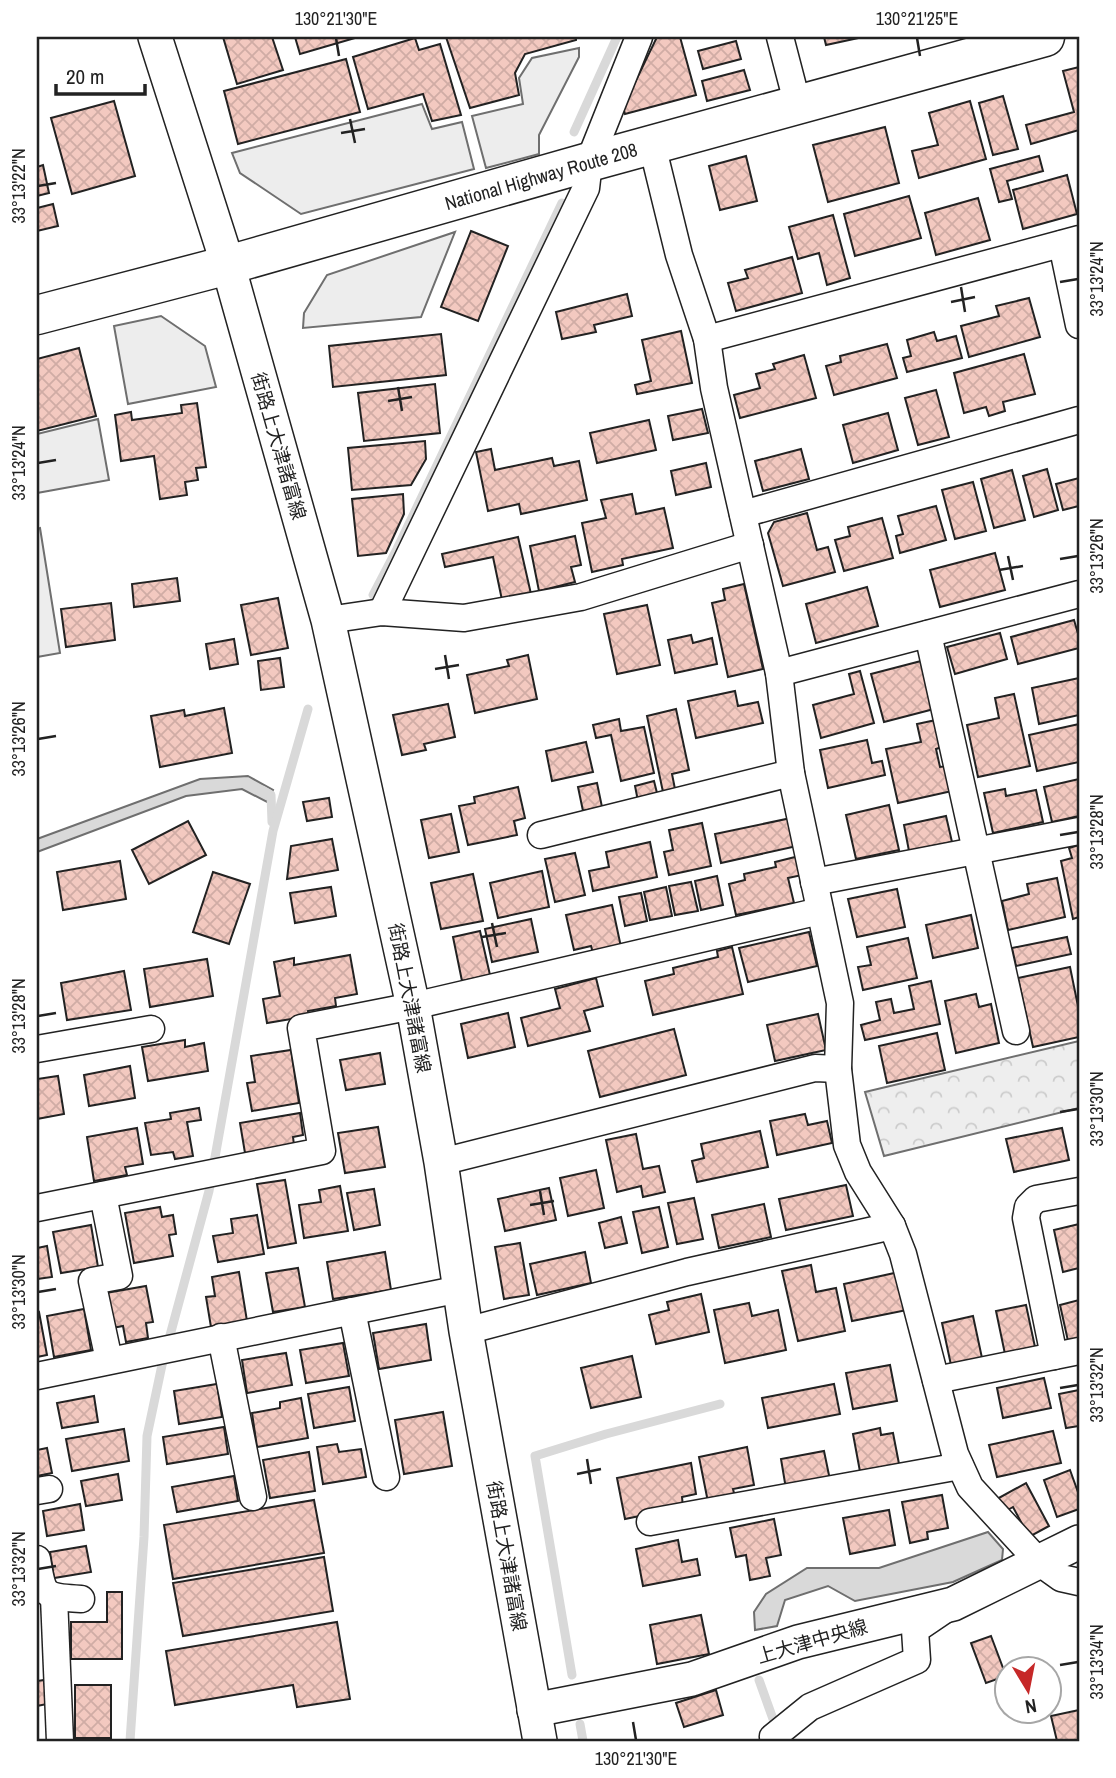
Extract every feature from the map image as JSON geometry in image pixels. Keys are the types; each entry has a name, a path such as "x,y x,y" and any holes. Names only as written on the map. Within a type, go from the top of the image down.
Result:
{"highway":[{"name":"National Highway Route 208","path":"37,315 228,265 589,162 1045,37"}],"street":[{"name":"街路上大津諸富線","path":"155,37 228,265 328,620 413,1006 441,1162 466,1331 537,1726"},
{"path":"382,612 586,188 589,162 639,37"},
{"path":"780,37 798,106"},
{"path":"652,145 679,256 707,339 711,373 779,673 791,773 840,1003 838,1069 847,1144 858,1172 892,1226 912,1284 955,1454 970,1487 1040,1563 1061,1578 1079,1582"},
{"path":"707,339 1070,241 1079,325"},
{"path":"743,514 1079,420"},
{"path":"328,620 382,612 464,618 568,599 750,545"},
{"path":"779,673 1079,594"},
{"path":"928,634 1016,1031"},
{"path":"541,835 791,773"},
{"path":"814,882 1079,831"},
{"path":"37,1208 322,1151 301,1028 413,1006 820,911"},
{"path":"37,1049 151,1030"},
{"path":"441,1162 816,1069 838,1069"},
{"path":"936,1380 1066,1353 1026,1218 1028,1207 1036,1199 1079,1191"},
{"path":"103,1195 119,1276 92,1281 108,1360"},
{"path":"466,1331 687,1272 892,1226"},
{"path":"37,1376 460,1289"},
{"path":"352,1311 386,1477"},
{"path":"221,1337 253,1497"},
{"path":"650,1522 960,1466"},
{"name":"上大津中央線","path":"537,1726 692,1679 798,1642 953,1604 1079,1542"},
{"path":"37,1559 42,1587 54,1598 81,1599"},
{"path":"54,1598 60,1741"},
{"path":"774,1741 773,1737 810,1707 917,1660 915,1630 953,1604"}],"green space":[{"path":"1079,1041 1079,1108 884,1156 865,1092"}],"shaded area":[{"path":"579,48 579,57 539,135 539,154 486,168 472,116 523,104 519,78 532,58"},
{"path":"422,104 432,129 462,122 474,169 301,214 240,173 232,153"},
{"path":"455,232 421,317 303,328 304,313 327,275"},
{"path":"161,316 205,346 216,387 128,404 114,326"},
{"path":"98,419 109,480 37,493 37,434"},
{"path":"40,528 60,653 37,657 37,529"},
{"path":"248,776 273,790 267,802 242,789 186,796 37,852 37,839 200,779"},
{"path":"988,1532 1003,1549 1002,1560 953,1582 855,1601 828,1586 785,1600 777,1626 755,1630 754,1612 766,1594 807,1568 879,1568"}],"building":[{"path":"223,37 272,37 283,70 237,84"},
{"path":"295,37 354,37 355,38 300,54"},
{"path":"446,37 576,37 576,40 525,54 515,73 519,95 470,108"},
{"path":"657,37 680,37 696,95 625,114 623,107"},
{"path":"824,37 863,37 826,45"},
{"path":"415,38 419,50 440,44 461,115 432,121 423,94 368,109 353,57"},
{"path":"736,41 741,59 703,69 698,51"},
{"path":"346,59 360,112 238,144 224,91"},
{"path":"1079,67 1079,130 1031,144 1026,125 1074,112 1063,71"},
{"path":"744,70 750,90 707,101 702,81"},
{"path":"1003,96 1018,149 993,155 979,103"},
{"path":"114,101 135,176 72,194 51,118"},
{"path":"970,101 986,159 919,178 912,151 938,145 929,113"},
{"path":"885,127 899,183 828,202 813,145"},
{"path":"746,156 757,201 720,210 709,166"},
{"path":"1039,156 1043,171 1007,181 1012,199 999,202 990,169"},
{"path":"43,165 49,193 37,196 37,167"},
{"path":"1067,175 1077,214 1023,229 1013,190"},
{"path":"909,196 921,238 855,256 844,214"},
{"path":"978,198 990,240 936,255 925,213"},
{"path":"53,204 58,226 37,231 37,208"},
{"path":"833,215 850,278 827,285 819,253 798,259 789,227"},
{"path":"471,231 508,246 478,321 441,307"},
{"path":"792,257 802,293 736,311 728,283 748,278 745,270"},
{"path":"627,294 632,316 594,325 596,332 562,339 556,312"},
{"path":"1029,298 1040,337 969,357 961,326 999,316 996,306"},
{"path":"681,331 692,383 637,394 635,385 651,381 642,340"},
{"path":"934,332 937,341 956,336 962,358 907,372 903,358 911,356 907,340"},
{"path":"441,334 446,375 333,387 329,346"},
{"path":"887,344 897,378 834,395 826,366 841,362 840,356"},
{"path":"79,348 96,416 37,431 37,359"},
{"path":"1024,354 1035,394 1003,402 1005,411 989,416 986,407 964,413 954,373"},
{"path":"804,355 816,398 740,418 734,395 760,388 756,374 775,369 773,364"},
{"path":"435,384 440,433 364,441 358,393"},
{"path":"936,390 949,437 918,445 905,398"},
{"path":"197,403 206,467 196,468 198,480 185,482 187,495 160,499 154,456 121,461 115,415 131,412 132,420 182,413 181,405"},
{"path":"702,409 708,433 673,440 668,416"},
{"path":"888,413 898,450 853,463 843,425"},
{"path":"649,420 656,450 597,463 590,433"},
{"path":"425,441 426,459 411,485 352,490 348,448"},
{"path":"491,449 495,470 552,458 554,466 579,461 587,500 521,514 519,504 488,511 476,452"},
{"path":"801,449 809,479 763,491 755,461"},
{"path":"706,463 711,487 676,495 671,471"},
{"path":"1047,469 1058,510 1034,517 1023,476"},
{"path":"1012,470 1025,520 994,528 981,479"},
{"path":"1079,478 1079,506 1063,510 1056,484"},
{"path":"973,482 986,531 955,539 942,490"},
{"path":"403,494 404,514 386,553 358,556 352,499"},
{"path":"632,494 636,514 664,508 673,548 622,559 623,565 592,572 582,523 606,518 601,500"},
{"path":"936,506 946,540 900,553 896,536 903,534 898,516"},
{"path":"807,513 817,550 828,547 835,572 783,586 768,533 774,522"},
{"path":"882,518 893,558 844,571 835,540 850,536 848,527"},
{"path":"575,536 581,565 571,567 575,582 539,591 530,546"},
{"path":"518,537 531,594 502,600 493,557 445,567 442,554"},
{"path":"995,553 1005,590 940,607 930,570"},
{"path":"177,578 180,601 134,607 132,584"},
{"path":"744,584 763,669 728,677 712,603 725,600 723,589"},
{"path":"867,587 878,626 816,643 806,604"},
{"path":"278,598 288,648 251,655 241,605"},
{"path":"111,603 115,640 66,647 61,609"},
{"path":"647,605 660,665 617,674 604,614"},
{"path":"1074,620 1079,648 1018,664 1011,637"},
{"path":"1000,633 1007,659 955,674 947,647"},
{"path":"691,635 693,643 712,638 717,664 675,673 668,640"},
{"path":"234,639 238,664 210,669 206,644"},
{"path":"528,655 537,699 475,713 467,675 509,666 507,660"},
{"path":"280,658 284,687 261,690 258,661"},
{"path":"921,661 934,709 884,722 871,674"},
{"path":"860,671 874,723 821,738 813,705 854,694 849,674"},
{"path":"1079,678 1079,715 1039,724 1032,688"},
{"path":"735,691 738,706 758,702 763,723 696,738 688,701"},
{"path":"1014,694 1030,766 978,777 967,725 999,718 995,698"},
{"path":"448,704 455,737 424,744 426,750 402,755 393,715"},
{"path":"224,708 232,753 160,767 151,716 184,710 185,716"},
{"path":"676,709 689,770 672,774 675,789 663,792 647,716"},
{"path":"619,719 621,731 644,727 654,773 621,781 611,735 596,738 593,725"},
{"path":"936,720 942,747 936,749 940,767 947,766 952,791 898,803 886,749 921,742 917,724"},
{"path":"1079,724 1079,762 1037,771 1029,735"},
{"path":"867,740 872,763 882,761 885,775 828,788 820,750"},
{"path":"586,742 593,772 552,781 546,751"},
{"path":"1079,779 1079,816 1052,822 1044,787"},
{"path":"654,781 658,797 638,801 635,786"},
{"path":"597,783 602,807 583,811 578,787"},
{"path":"518,787 525,818 514,821 517,835 468,845 459,806 475,803 474,797"},
{"path":"1005,789 1006,796 1036,790 1043,822 993,833 984,793"},
{"path":"329,798 332,817 307,821 303,802"},
{"path":"889,805 899,850 856,859 846,815"},
{"path":"451,814 459,852 429,858 421,820"},
{"path":"946,816 952,842 909,851 904,825"},
{"path":"791,818 797,846 721,863 715,834"},
{"path":"188,821 206,855 149,884 132,850"},
{"path":"702,823 711,866 669,875 664,852 673,850 669,830"},
{"path":"332,839 338,870 287,879 291,846"},
{"path":"650,842 657,877 593,891 589,871 609,867 606,852"},
{"path":"1079,845 1079,917 1073,919 1061,861 1072,858 1069,848"},
{"path":"575,853 585,895 555,902 545,859"},
{"path":"799,856 802,875 788,878 794,903 736,915 729,884 745,880 744,874 776,867 775,862"},
{"path":"120,861 126,899 63,910 57,872"},
{"path":"542,871 549,907 498,918 490,883"},
{"path":"213,872 250,884 229,944 193,932"},
{"path":"473,874 483,921 441,929 431,883"},
{"path":"717,876 723,905 701,910 695,881"},
{"path":"1057,878 1065,917 1008,930 1002,901 1029,894 1027,884"},
{"path":"691,882 698,911 675,915 669,886"},
{"path":"331,887 336,916 295,923 290,893"},
{"path":"666,887 672,916 650,920 644,892"},
{"path":"897,889 905,927 857,937 848,899"},
{"path":"641,893 647,921 625,926 619,897"},
{"path":"612,905 621,947 593,953 591,946 574,950 566,915"},
{"path":"971,915 978,948 933,958 926,925"},
{"path":"531,919 538,952 492,962 485,929"},
{"path":"480,931 490,975 462,981 453,937"},
{"path":"809,932 817,966 748,982 739,948"},
{"path":"1067,937 1071,954 1016,966 1012,948"},
{"path":"908,938 917,978 863,990 858,967 871,965 867,947"},
{"path":"732,947 743,994 653,1015 645,981 674,974 673,968 718,957 717,951"},
{"path":"350,955 357,994 335,998 336,1006 308,1011 309,1016 267,1023 263,999 280,996 274,962 294,958 294,965"},
{"path":"207,959 213,996 150,1007 144,969"},
{"path":"1070,967 1079,1011 1079,1037 1033,1047 1018,978"},
{"path":"124,971 131,1010 67,1020 61,983"},
{"path":"596,978 603,1006 584,1011 590,1031 528,1046 521,1018 560,1008 555,989"},
{"path":"931,981 940,1024 865,1040 861,1025 880,1020 876,1002 891,999 894,1013 914,1009 909,986"},
{"path":"976,994 979,1007 991,1004 999,1043 956,1053 945,1001"},
{"path":"508,1013 515,1047 468,1058 461,1024"},
{"path":"818,1014 826,1050 775,1061 767,1025"},
{"path":"674,1029 686,1075 600,1097 588,1051"},
{"path":"937,1033 945,1070 887,1083 879,1046"},
{"path":"185,1040 185,1047 204,1043 208,1071 148,1081 142,1047"},
{"path":"291,1050 299,1103 252,1111 247,1083 255,1082 251,1056"},
{"path":"380,1053 385,1084 346,1090 340,1060"},
{"path":"130,1066 135,1098 89,1106 84,1075"},
{"path":"58,1076 64,1114 37,1119 37,1079"},
{"path":"199,1108 201,1120 187,1122 193,1156 175,1159 173,1152 151,1155 145,1123 171,1119 170,1113"},
{"path":"300,1113 303,1135 293,1137 294,1145 245,1153 240,1123"},
{"path":"805,1114 808,1125 827,1121 832,1143 777,1155 770,1121"},
{"path":"378,1127 385,1167 345,1173 338,1133"},
{"path":"137,1128 143,1164 125,1167 127,1175 94,1181 87,1137"},
{"path":"1062,1128 1069,1160 1014,1172 1006,1139"},
{"path":"760,1131 768,1167 697,1182 692,1161 704,1158 701,1144"},
{"path":"636,1134 643,1169 659,1166 665,1192 643,1197 641,1186 617,1192 606,1140"},
{"path":"596,1170 604,1208 568,1216 560,1178"},
{"path":"285,1180 296,1243 268,1248 257,1184"},
{"path":"846,1185 853,1216 786,1230 779,1199"},
{"path":"340,1186 348,1231 304,1238 299,1205 321,1202 319,1190"},
{"path":"549,1188 556,1220 505,1231 498,1199"},
{"path":"374,1189 380,1225 354,1230 347,1193"},
{"path":"694,1198 703,1239 677,1244 668,1203"},
{"path":"764,1204 771,1237 719,1248 712,1215"},
{"path":"160,1207 162,1217 173,1215 176,1234 169,1235 173,1256 134,1263 125,1213"},
{"path":"659,1207 668,1247 642,1253 633,1212"},
{"path":"257,1215 264,1254 218,1262 213,1236 233,1233 231,1219"},
{"path":"621,1217 627,1243 605,1248 599,1223"},
{"path":"1079,1224 1079,1268 1063,1272 1054,1230"},
{"path":"91,1225 98,1267 61,1273 53,1232"},
{"path":"520,1243 529,1295 504,1299 495,1247"},
{"path":"47,1246 52,1277 37,1279 37,1248"},
{"path":"385,1252 391,1290 333,1299 327,1262"},
{"path":"585,1252 591,1283 537,1295 530,1264"},
{"path":"811,1265 816,1292 836,1288 845,1331 798,1341 782,1271"},
{"path":"298,1268 305,1307 273,1312 266,1273"},
{"path":"239,1272 247,1321 211,1327 206,1297 215,1296 212,1277"},
{"path":"899,1272 907,1310 852,1321 844,1284"},
{"path":"146,1286 153,1322 146,1323 148,1338 126,1342 123,1326 112,1328 106,1293"},
{"path":"701,1294 709,1332 656,1344 649,1315 669,1310 667,1302"},
{"path":"1079,1300 1079,1338 1068,1341 1060,1305"},
{"path":"749,1303 752,1316 778,1310 786,1350 725,1363 714,1310"},
{"path":"1026,1305 1035,1347 1005,1354 996,1311"},
{"path":"84,1309 91,1350 54,1357 47,1316"},
{"path":"39,1312 47,1355 37,1357 37,1313"},
{"path":"973,1316 982,1358 951,1365 942,1323"},
{"path":"426,1324 431,1360 379,1369 373,1333"},
{"path":"343,1343 349,1376 306,1383 300,1350"},
{"path":"286,1353 292,1385 247,1393 242,1360"},
{"path":"632,1356 641,1397 591,1408 581,1368"},
{"path":"890,1365 897,1401 853,1409 846,1373"},
{"path":"1044,1378 1051,1408 1003,1418 997,1388"},
{"path":"217,1384 222,1417 179,1424 174,1391"},
{"path":"834,1384 840,1414 768,1428 762,1398"},
{"path":"349,1387 355,1421 314,1428 308,1394"},
{"path":"1079,1390 1079,1426 1066,1428 1059,1394"},
{"path":"94,1396 98,1422 62,1428 57,1403"},
{"path":"301,1398 308,1438 257,1447 252,1413 280,1408 280,1402"},
{"path":"443,1412 452,1466 404,1474 395,1420"},
{"path":"224,1427 228,1454 167,1464 163,1437"},
{"path":"880,1428 881,1435 893,1433 900,1469 861,1477 853,1434"},
{"path":"124,1429 129,1461 72,1471 66,1439"},
{"path":"1053,1431 1061,1463 997,1477 989,1445"},
{"path":"337,1444 339,1452 361,1449 366,1477 323,1484 317,1447"},
{"path":"747,1447 754,1485 733,1489 735,1497 708,1502 699,1457"},
{"path":"47,1448 52,1473 37,1476 37,1450"},
{"path":"824,1451 830,1480 786,1489 781,1459"},
{"path":"309,1452 315,1491 270,1498 263,1460"},
{"path":"691,1463 696,1494 682,1497 683,1507 625,1519 617,1478"},
{"path":"1070,1470 1079,1495 1079,1509 1057,1517 1044,1480"},
{"path":"118,1474 122,1500 86,1506 81,1481"},
{"path":"234,1476 238,1501 177,1512 172,1487"},
{"path":"1026,1483 1049,1526 1029,1537 1013,1507 1004,1512 997,1499"},
{"path":"942,1495 948,1528 927,1532 928,1539 910,1543 902,1502"},
{"path":"314,1500 324,1553 173,1579 164,1525"},
{"path":"80,1504 84,1530 47,1536 43,1511"},
{"path":"889,1510 895,1545 850,1554 843,1518"},
{"path":"774,1519 781,1555 766,1558 770,1576 750,1580 746,1555 736,1557 730,1528"},
{"path":"678,1540 682,1562 697,1559 700,1575 643,1586 636,1549"},
{"path":"86,1546 91,1572 54,1578 50,1552"},
{"path":"324,1557 333,1611 183,1636 173,1583"},
{"path":"107,1592 122,1592 122,1659 71,1659 71,1622 107,1622"},
{"path":"701,1615 709,1654 657,1664 650,1625"},
{"path":"337,1622 350,1699 297,1707 293,1685 175,1705 166,1651"},
{"path":"991,1636 998,1656 993,1656 993,1681 986,1683 971,1643"},
{"path":"44,1680 47,1704 37,1706 37,1681"},
{"path":"75,1685 111,1685 111,1738 75,1738"},
{"path":"716,1690 723,1715 684,1727 676,1703"},
{"path":"1079,1710 1079,1741 1057,1741 1053,1726 1064,1726 1064,1713"}],"waterway":[{"path":"574,132 617,37"},
{"path":"373,595 562,203"},
{"path":"130,1741 144,1537 147,1436 162,1365 209,1191 273,831 308,709"},
{"path":"262,790 271,795 272,822"},
{"path":"572,1675 535,1456 720,1404"},
{"path":"759,1680 773,1719"},
{"path":"580,1724 583,1741"}]}
